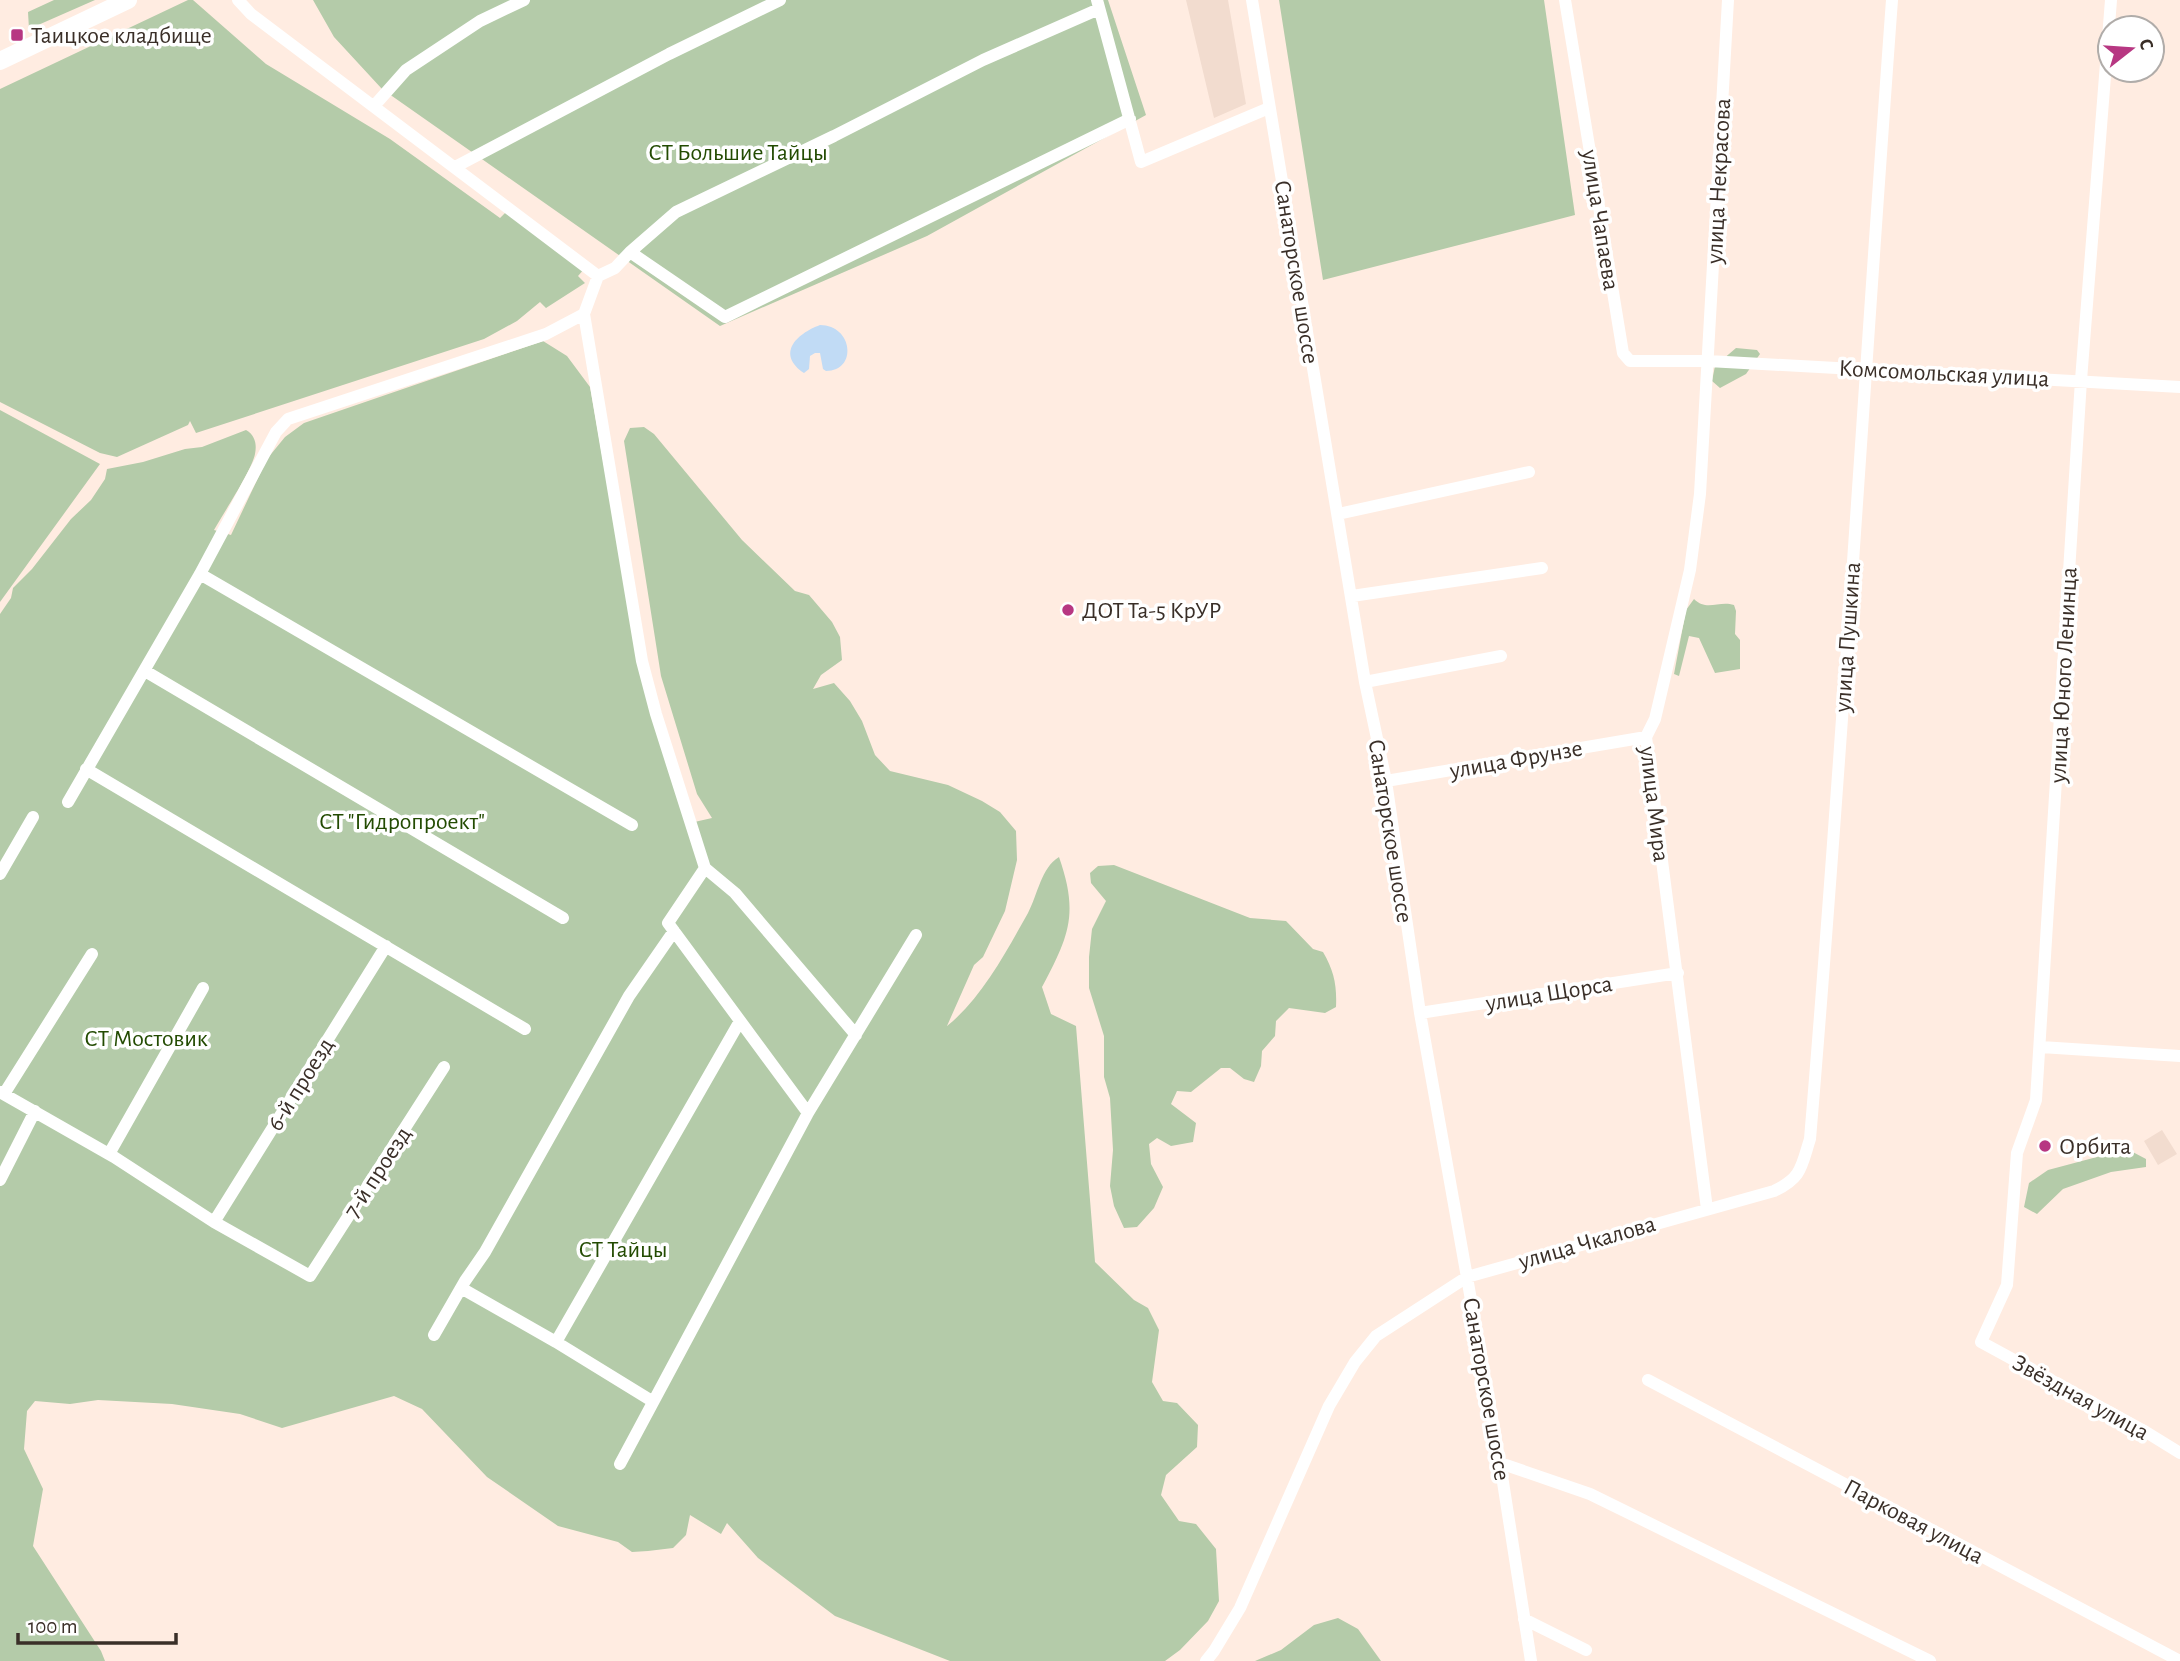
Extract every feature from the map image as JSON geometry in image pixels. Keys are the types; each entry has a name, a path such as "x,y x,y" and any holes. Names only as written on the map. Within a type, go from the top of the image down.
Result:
{"main road":[{"path":"0,61 128,0"}],"street":[{"path":"238,0 251,14 598,276"},
{"path":"374,106 406,69 480,21 524,0"},
{"path":"455,167 669,54 780,0"},
{"name":"Санаторское шоссе","path":"1252,0 1365,682 1385,781 1420,1013 1500,1463 1531,1661"},
{"name":"улица Чапаева","path":"1565,0 1623,353 1629,361 1638,362 1708,361"},
{"name":"улица Некрасова","path":"1708,361 1728,0"},
{"name":"улица Пушкина","path":"1707,1209 1774,1191 1791,1183 1801,1167 1810,1139 1831,896 1892,0"},
{"name":"улица Юного Ленинца","path":"1981,1342 2007,1285 2018,1153 2036,1100 2081,380 2111,0"},
{"path":"856,1035 735,893 705,868 642,661 584,314 598,276 615,268 676,212 1098,4 1141,162 1269,108"},
{"path":"630,252 726,317 1130,119"},
{"path":"68,802 200,575 276,432 288,419 546,334 584,314"},
{"name":"Комсомольская улица","path":"1708,361 2180,387"},
{"name":"улица Мира","path":"1707,1209 1646,737 1655,719 1690,570 1700,495 1708,361"},
{"path":"1338,514 1529,472"},
{"path":"1352,596 1542,568"},
{"path":"200,575 632,825"},
{"path":"1365,682 1501,656"},
{"path":"145,671 563,918"},
{"name":"улица Фрунзе","path":"1385,781 1646,737"},
{"path":"86,769 525,1029"},
{"path":"0,874 33,817"},
{"path":"705,868 668,923 808,1113"},
{"path":"434,1335 485,1252 629,996 674,931"},
{"path":"620,1464 808,1113 916,935"},
{"name":"6-й проезд","path":"214,1222 386,946"},
{"path":"92,954 2,1093 109,1154 214,1222"},
{"name":"улица Щорса","path":"1420,1013 1678,973"},
{"path":"109,1154 203,988"},
{"path":"556,1342 740,1021"},
{"path":"2041,1047 2180,1056"},
{"name":"7-й проезд","path":"214,1222 310,1276 444,1067"},
{"path":"0,1180 35,1111"},
{"name":"улица Чкалова","path":"1206,1661 1240,1608 1329,1406 1355,1362 1377,1336 1467,1277 1707,1209"},
{"path":"461,1288 652,1401"},
{"name":"Звёздная улица","path":"1981,1342 2180,1453"},
{"name":"Парковая улица","path":"1648,1380 2180,1661"},
{"path":"1500,1463 1590,1494 1930,1661"},
{"path":"1524,1619 1586,1650"}],"shaded area":[{"path":"1186,0 1228,0 1246,104 1214,118"},
{"path":"2162,1130 2177,1154 2158,1165 2144,1141"}],"green space":[{"path":"54,0 95,0 29,29 28,12"},
{"path":"193,0 266,64 390,139 500,218 506,212 585,268 578,276 585,283 546,308 540,302 517,321 484,339 196,433 190,421 188,425 117,457 100,453 0,402 0,89"},
{"name":"СТ Большие Тайцы","path":"313,0 1108,0 1146,115 927,236 720,326 382,89 334,37"},
{"path":"1279,0 1544,0 1575,215 1323,280"},
{"path":"543,341 567,356 590,387 639,664 690,823 712,818 697,794 661,676 624,441 630,428 644,427 654,434 742,540 795,591 809,595 832,622 840,637 842,660 821,675 813,689 834,683 850,701 862,721 875,755 890,771 948,785 982,801 1000,812 1016,831 1017,860 1005,911 983,957 974,965 947,1026 960,1015 992,974 1028,913 1048,868 1059,857 1069,894 1070,910 1065,938 1042,987 1051,1014 1076,1026 1095,1262 1134,1300 1148,1308 1159,1330 1152,1382 1163,1401 1177,1403 1198,1425 1197,1447 1166,1475 1161,1495 1179,1521 1196,1524 1216,1549 1219,1601 1208,1621 1180,1650 1165,1661 950,1661 835,1616 758,1558 727,1523 721,1534 690,1515 686,1535 673,1548 632,1552 618,1542 558,1526 487,1477 422,1409 394,1396 282,1428 240,1414 172,1404 98,1400 70,1404 35,1401 27,1411 24,1449 43,1489 33,1546 105,1661 0,1661 0,614 11,598 13,588 32,569 71,519 91,500 105,479 107,469 202,447 246,430 255,443 253,461 214,530 231,535 267,459 285,437 304,423"},
{"path":"1736,348 1757,350 1760,354 1746,374 1720,388 1712,381 1715,366"},
{"path":"0,410 100,464 0,602"},
{"path":"1694,599 1704,605 1734,605 1735,634 1740,640 1740,669 1715,673 1699,638 1689,636 1679,676 1674,674 1686,610"},
{"path":"1114,865 1250,918 1286,921 1313,949 1323,952 1332,972 1336,999 1336,1007 1325,1013 1289,1008 1276,1021 1275,1036 1262,1051 1261,1066 1254,1082 1244,1079 1230,1068 1221,1068 1191,1092 1177,1091 1171,1104 1196,1123 1193,1142 1171,1146 1157,1138 1149,1144 1151,1164 1163,1187 1154,1208 1137,1227 1124,1228 1114,1206 1110,1186 1113,1150 1110,1098 1104,1077 1104,1036 1089,988 1092,929 1106,901 1091,883 1090,873 1098,866"},
{"path":"2127,1149 2146,1159 2146,1167 2111,1172 2063,1189 2037,1214 2024,1207 2029,1183 2048,1170"},
{"path":"1338,1618 1358,1629 1381,1661 1255,1661 1281,1650 1314,1625"}],"water":[{"path":"820,325 839,332 845,340 847,356 843,364 836,369 826,371 823,369 820,353 815,353 810,356 809,369 804,373 791,359 792,345 803,334"}],"place":[{"name":"Таицкое кладбище","path":"17,35"},
{"name":"ДОТ Та-5 КрУР","path":"1068,610"},
{"name":"Орбита","path":"2045,1146"}],"park label":[{"name":"СТ \"Гидропроект\"","path":"402,821"},
{"name":"СТ Мостовик","path":"146,1038"},
{"name":"СТ Тайцы","path":"623,1249"}]}
